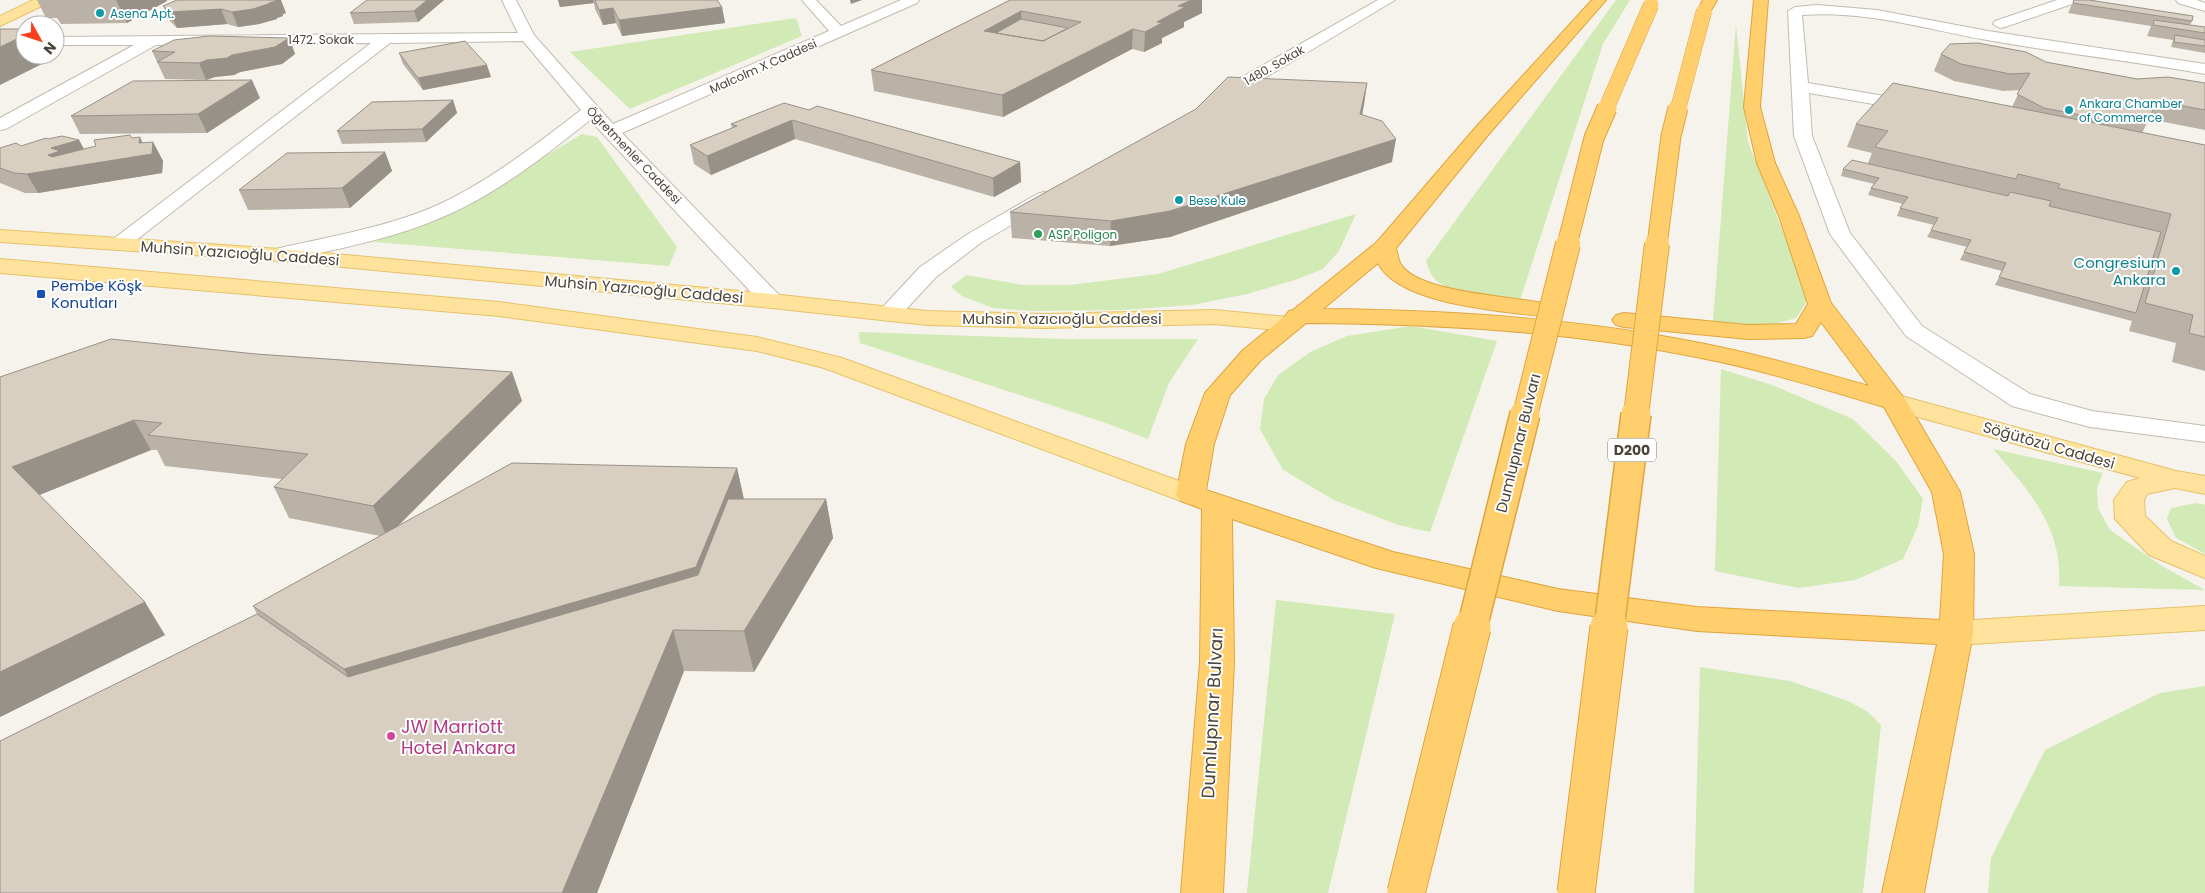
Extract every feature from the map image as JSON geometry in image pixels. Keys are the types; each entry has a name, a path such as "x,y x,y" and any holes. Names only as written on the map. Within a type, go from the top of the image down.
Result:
{"highway":[{"name":"Dumlupınar Bulvarı","path":"1202,893 1217,662 1200,444 1218,392 1252,355 1292,320 1385,247 1482,131 1599,0"},
{"path":"1761,0 1752,107 1766,163 1789,216 1820,304 1894,402 1946,492 1959,554 1956,633 1903,893"},
{"name":"Dumlupınar Bulvarı","path":"1406,893 1594,138 1652,2"},
{"name":"D200","path":"1576,893 1671,136 1707,5"},
{"path":"1385,247 1391,267 1410,282 1447,295 1595,318 1748,332 1804,331 1820,304"},
{"path":"1292,320 1373,316 1481,321 1601,333 1701,350 1801,375 1894,402"},
{"path":"1204,499 1387,561 1558,600 1697,619 1956,633"}],"main road":[{"path":"0,22 43,0"},
{"name":"Muhsin Yazıcıoğlu Caddesi","path":"0,236 280,255 772,301 927,318 1044,321 1214,317 1292,320"},
{"path":"0,266 500,309 757,344 833,363 1204,499"},
{"name":"Söğütözü Caddesi","path":"1894,402 2174,479 2205,485"},
{"path":"2174,479 2137,488 2130,500 2130,519 2160,548 2205,568"},
{"path":"1956,633 2205,618"}],"street":[{"name":"Öğretmenler Caddesi","path":"509,0 526,37 591,111 613,131 772,301"},
{"path":"809,0 839,33"},
{"name":"Malcolm X Caddesi","path":"613,131 912,0"},
{"name":"1480. Sokak","path":"1207,104 1388,0"},
{"path":"2007,5 2000,24 2070,0"},
{"path":"2183,0 2205,7"},
{"path":"2205,69 2179,72 1956,30 1916,20 1850,10 1819,8 1795,10 1803,136 1840,234 1914,331 2022,400 2090,418 2205,434"},
{"path":"1956,30 1952,39 1966,46 2098,68"},
{"name":"1472. Sokak","path":"65,41 526,37"},
{"path":"119,244 385,39"},
{"path":"0,125 154,40"},
{"path":"1800,87 1926,109"},
{"path":"280,255 357,239 438,212 478,192 591,111"},
{"path":"889,314 928,272 975,238 1061,188"}],"green space":[{"path":"1616,0 1630,0 1603,44 1520,300 1457,291 1438,282 1432,275 1426,261"},
{"path":"796,18 802,36 630,109 570,52"},
{"path":"1736,24 1748,142 1809,298 1796,318 1766,326 1713,321"},
{"path":"582,134 597,137 677,247 669,266 374,242 475,198"},
{"path":"1356,214 1339,251 1323,269 1295,280 1247,294 1192,305 1123,310 1031,311 993,308 962,296 951,287 966,275 1023,285 1070,285 1158,274"},
{"path":"1411,326 1497,341 1430,532 1398,525 1334,500 1283,470 1260,429 1264,399 1278,375 1312,351 1347,336"},
{"path":"859,332 1065,339 1198,339 1169,383 1148,439 1106,423 860,343"},
{"path":"1721,369 1772,385 1853,419 1896,461 1923,499 1918,526 1903,559 1855,580 1799,588 1715,571"},
{"path":"1993,449 2103,473 2097,488 2098,508 2110,530 2162,566 2205,590 2059,586 2059,565 2055,546 2041,511 2031,495"},
{"path":"2197,503 2205,505 2205,554 2176,538 2167,519 2171,508"},
{"path":"1276,600 1395,614 1328,893 1247,893"},
{"path":"1700,667 1790,681 1848,701 1868,712 1881,725 1863,893 1694,893"},
{"path":"2205,686 2205,893 1988,893 1991,858 2045,750 2160,693"}],"building":[{"path":"177,0 277,1 253,9 232,12 221,9 170,12 163,6"},
{"path":"367,0 427,0 414,11 350,13"},
{"path":"595,0 717,0 722,7 619,20 613,8 599,10"},
{"path":"1010,0 1191,0 1178,6 1185,7 1157,22 1162,23 1145,32 1133,29 1002,95 871,70","holes":["1021,11 1081,22 1043,41 984,31"]},
{"path":"2074,0 2089,0 2193,16 2192,21 2073,3"},
{"path":"1021,19 1068,28 1043,41 996,33"},
{"path":"2154,20 2205,27 2205,33 2153,25"},
{"path":"0,29 15,29 15,40 0,47"},
{"path":"2175,35 2205,40 2205,46 2174,42"},
{"path":"209,36 289,38 275,47 199,63 157,62 175,52 152,51 174,40"},
{"path":"465,41 487,65 418,78 399,53"},
{"path":"1978,43 2026,52 2046,62 2137,79 2168,77 2205,83 2205,110 2156,101 2149,120 2112,121 2044,108 2017,94 2030,73 2010,74 1961,64 1941,54 1950,44"},
{"name":"Bese Kule","path":"1228,77 1367,83 1360,114 1382,121 1396,139 1170,211 1111,221 1010,212 1196,109"},
{"path":"252,80 198,114 71,116 133,81"},
{"path":"1893,83 2205,145 2205,337 2189,333 2193,315 2145,303 2171,214 2058,188 2060,184 2018,174 2016,179 1875,147 1888,131 1856,124"},
{"path":"453,100 422,129 337,131 372,102"},
{"path":"784,103 809,110 817,106 1020,162 993,178 792,120 707,156 690,145 737,126 731,124"},
{"path":"130,135 132,138 140,137 139,143 153,142 152,154 27,174 14,173 0,168 0,148 16,143 21,146 46,138 62,136 79,140 51,148 60,151 48,155 52,157 96,146 94,140"},
{"path":"385,152 342,188 239,190 287,153"},
{"path":"1852,160 2008,196 2010,192 2051,201 2049,206 2161,232 2136,313 1999,277 2006,263 1964,252 1971,240 1931,230 1938,218 1900,208 1908,197 1871,188 1879,178 1843,169"},
{"path":"111,339 256,354 512,372 373,506 274,487 308,454 148,435 162,423 134,420 12,467 145,602 0,672 0,377"},
{"path":"512,463 737,468 696,567 344,669 253,606"},
{"name":"JW Marriott Hotel Ankara","path":"728,499 826,499 744,631 673,630 562,893 0,893 0,741 257,614 348,677 698,575"}],"place":[{"name":"Asena Apt.","path":"100,13"},
{"name":"Ankara Chamber of Commerce","path":"2069,110"},
{"name":"Bese Kule","path":"1179,200"},
{"name":"ASP Poligon","path":"1038,234"},
{"name":"Congresium Ankara","path":"2176,271"},
{"name":"Pembe Köşk Konutları","path":"41,294"},
{"name":"JW Marriott Hotel Ankara","path":"391,736"}]}
